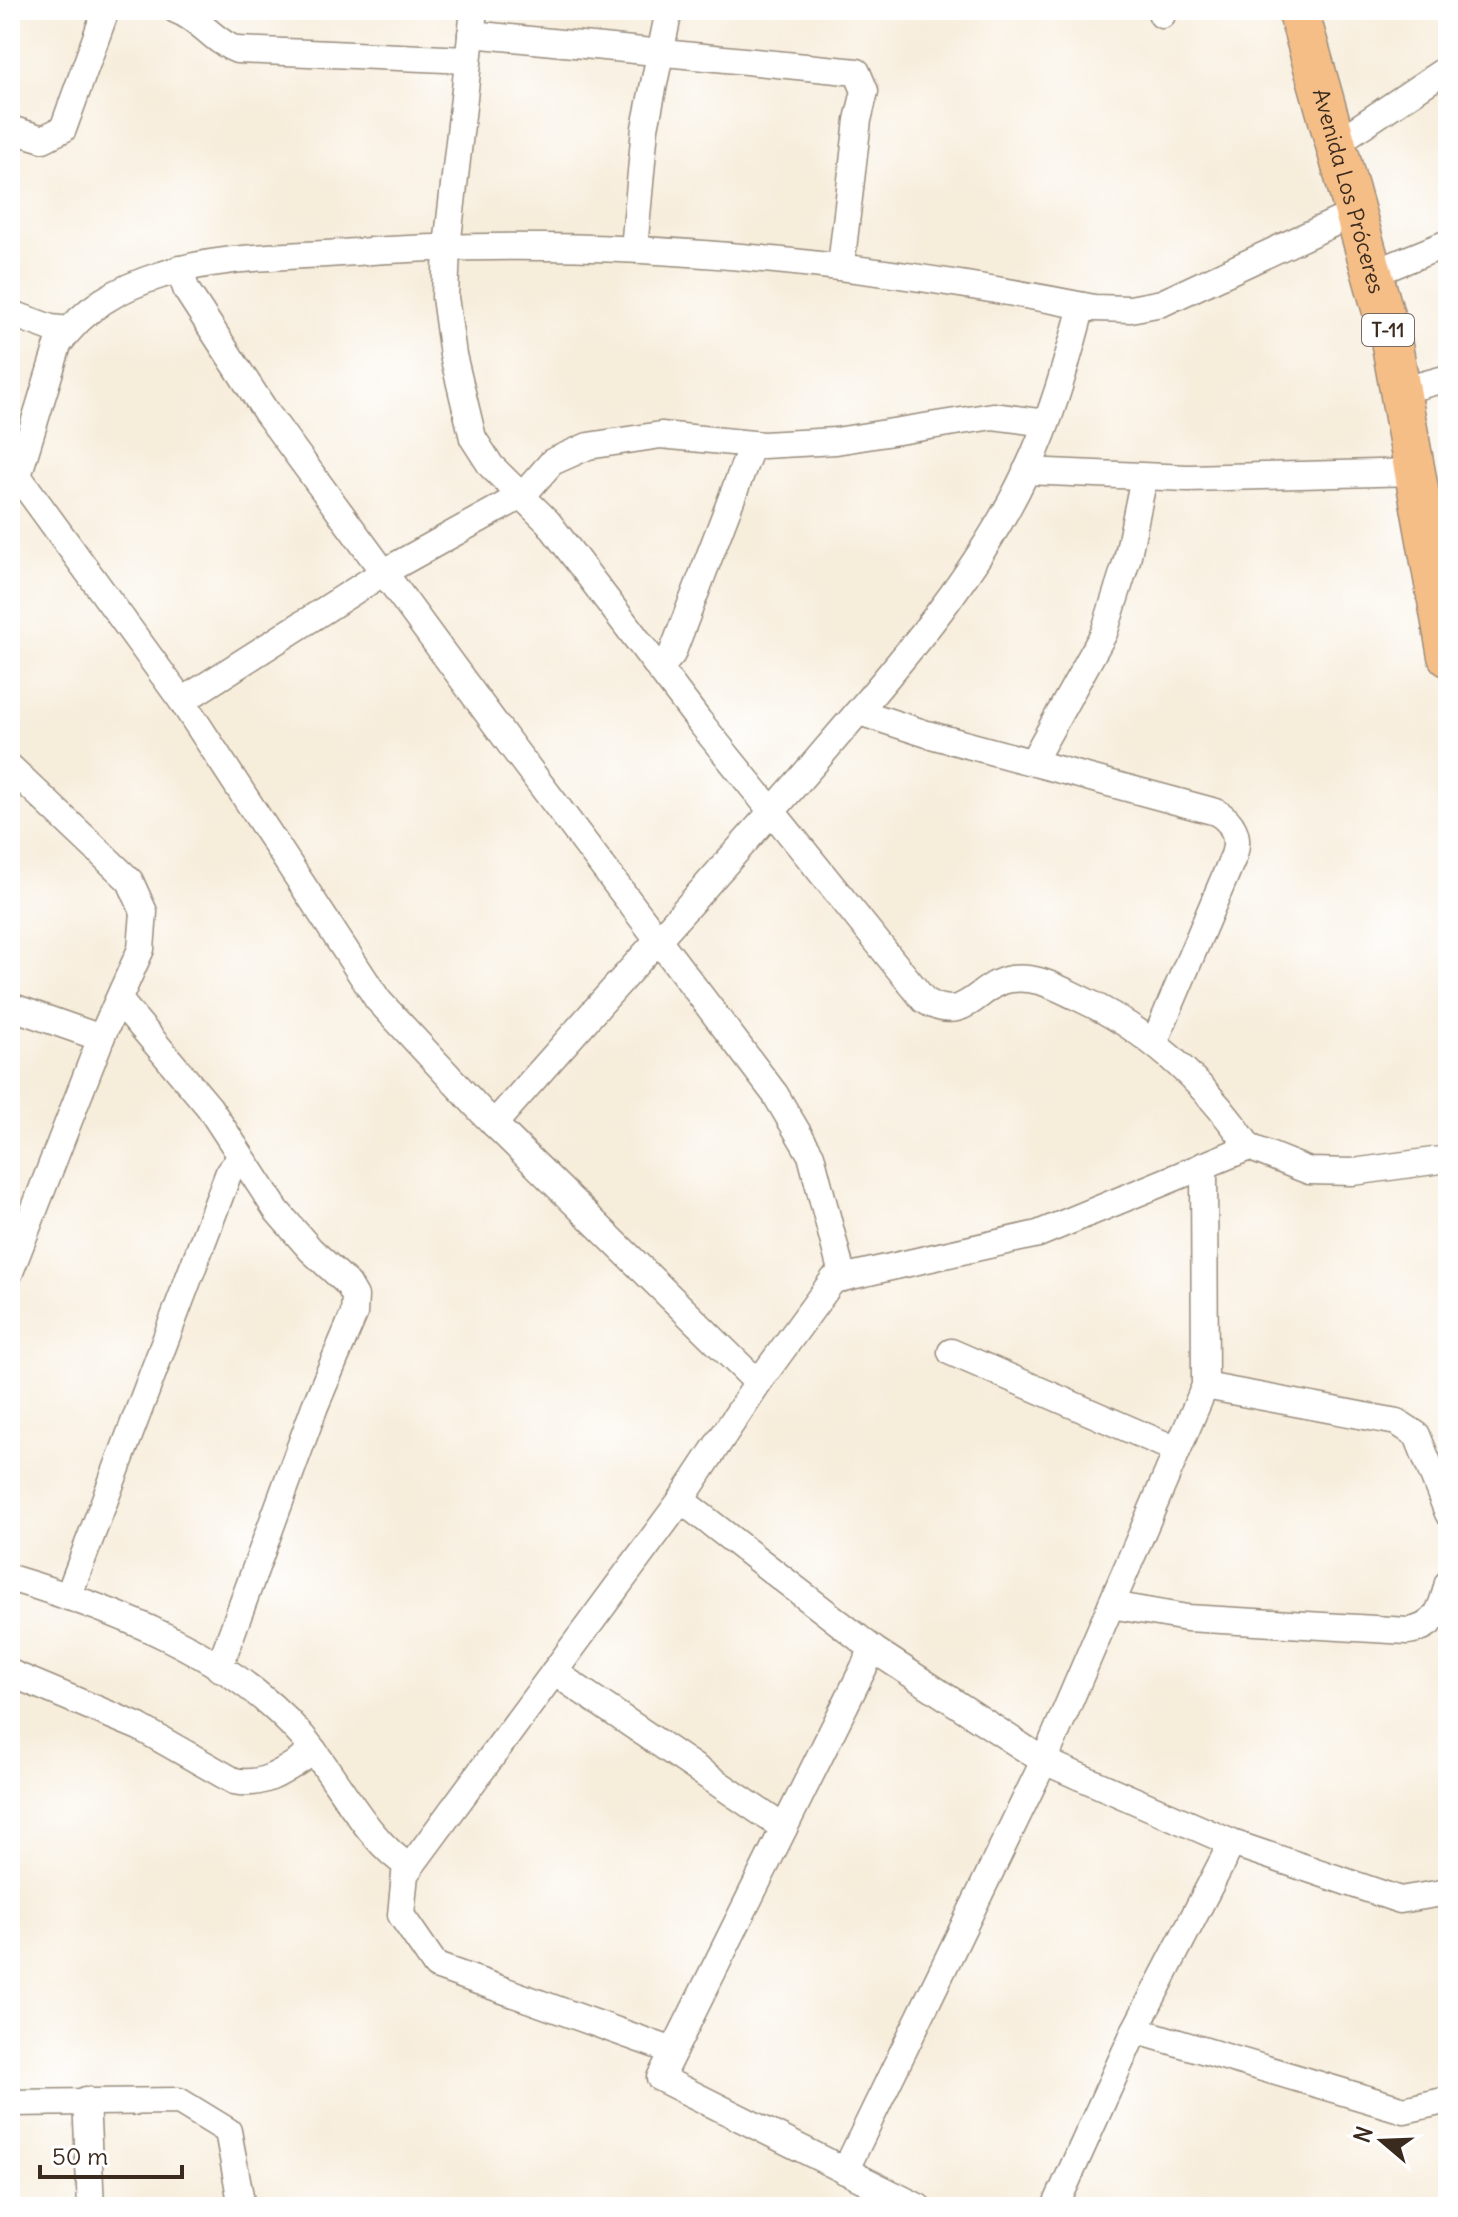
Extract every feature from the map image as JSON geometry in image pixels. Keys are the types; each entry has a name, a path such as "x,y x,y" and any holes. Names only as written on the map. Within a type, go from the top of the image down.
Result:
{"highway":[{"name":"Avenida Los Próceres","path":"1298,10 1391,340 1448,656"}],"street":[{"path":"10,129 43,139 63,129 106,10"},
{"path":"176,10 192,16 216,40 237,50 471,35 844,68 862,77 865,91 856,132 841,266"},
{"path":"634,249 645,128 669,10"},
{"path":"471,35 447,247 448,326 467,420 482,454 548,522 659,669 918,993 931,1005 947,1009 962,1007 1004,980 1035,979 1090,1003 1154,1043 1216,1101 1249,1147 1309,1171 1353,1172 1448,1159"},
{"path":"1336,143 1448,68"},
{"path":"758,1383 494,1124 378,1000 182,701 17,487 39,399 58,345 69,330 108,297 179,269 290,257 447,247 634,249 841,266 1121,310 1162,303 1355,213"},
{"path":"1372,274 1448,243"},
{"path":"179,269 187,291 266,412 657,939 755,1065 811,1155 843,1278"},
{"path":"494,1124 859,712 975,561 1026,471 1046,423 1082,306"},
{"path":"10,313 51,328 69,330"},
{"path":"1400,391 1448,378"},
{"path":"182,701 384,572 523,495 552,462 611,440 661,435 752,445 884,436 993,416 1046,423"},
{"path":"659,669 672,654 752,445"},
{"path":"1026,471 1144,477 1415,472"},
{"path":"1033,761 1104,633 1127,560 1144,477"},
{"path":"859,712 927,734 1216,812 1233,827 1237,841 1234,855 1154,1043"},
{"path":"10,767 136,890 144,912 144,935 137,962 101,1038 10,1272"},
{"path":"119,1000 178,1067 293,1231 353,1289 356,1305 310,1420 219,1668"},
{"path":"10,1006 101,1038"},
{"path":"673,2051 436,1966 401,1915 405,1874 681,1500 758,1383 833,1280 1038,1234 1249,1147"},
{"path":"68,1597 229,1172 241,1158"},
{"path":"845,2171 1044,1761 1205,1386 1204,1165"},
{"path":"951,1352 1177,1450"},
{"path":"1205,1386 1397,1422 1417,1435 1448,1513"},
{"path":"681,1500 873,1649 1044,1761 1232,1843 1400,1900 1448,1892"},
{"path":"10,1578 68,1597 149,1630 257,1691 314,1751 380,1844 410,1867"},
{"path":"1111,1605 1187,1618 1408,1631 1425,1626 1438,1614 1448,1583"},
{"path":"873,1649 660,2078 918,2207"},
{"path":"554,1672 784,1828"},
{"path":"10,1673 139,1727 234,1781 252,1783 269,1779 314,1751"},
{"path":"1055,2207 1135,2030 1232,1843"},
{"path":"1135,2030 1404,2110 1448,2100"},
{"path":"86,2100 91,2207"},
{"path":"10,2103 179,2101 228,2131 242,2207"}]}
